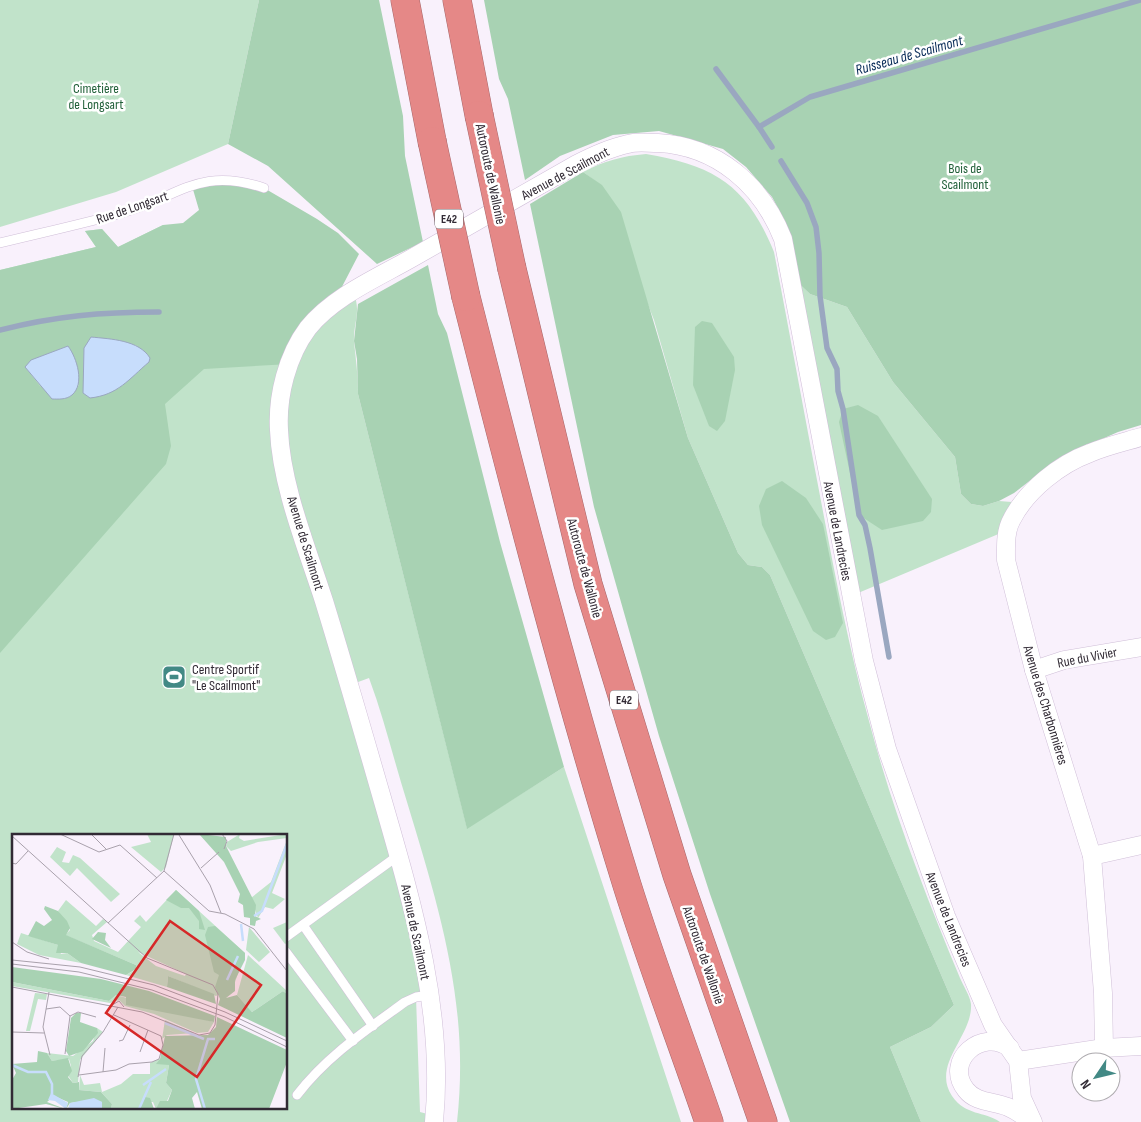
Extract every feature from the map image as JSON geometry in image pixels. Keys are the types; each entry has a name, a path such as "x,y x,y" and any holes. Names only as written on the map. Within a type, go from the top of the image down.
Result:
{"highway":[{"name":"E42","path":"405,0 432,141 466,298 504,450 588,754 628,887 710,1122"},
{"name":"Autoroute de Wallonie","path":"456,0 478,115 512,269 588,584 677,875 763,1122"}],"street":[{"name":"Avenue de Scailmont","path":"434,1122 436,1100 435,1051 430,996 418,927 345,669 282,467 279,396 290,364 307,330 332,306 374,279 575,164 603,151 629,143"},
{"name":"Avenue de Landrecies","path":"629,143 674,144 714,157 731,167 758,194 776,223 783,239 842,550 875,704 887,749 946,916 1000,1037 1018,1064"},
{"name":"Avenue des Charbonnières","path":"1104,1048 1103,993 1092,856 1034,670 1006,560 1006,545 1011,519 1035,490 1068,463 1089,453 1141,437"},
{"name":"Rue du Vivier","path":"1034,670 1064,660 1141,647"},
{"path":"1092,856 1141,845"},
{"path":"983,1002 979,1031 972,1046 960,1062 961,1082 974,1097 1008,1107 1032,1122"},
{"path":"972,1046 990,1041 1008,1047 1018,1064 1022,1098 1032,1122"},
{"path":"1018,1064 1104,1048 1141,1046"},
{"path":"993,1102 1010,1094 1018,1064"}],"lane":[{"name":"Rue de Longsart","path":"0,243 124,213 209,180 240,180 264,188"},
{"path":"288,936 399,855"},
{"path":"303,925 373,1026"},
{"path":"288,955 352,1041"},
{"path":"297,1096 325,1062 352,1041 405,1002 416,997 430,996"}],"green space":[{"name":"Cimetière de Longsart","path":"0,0 259,0 228,144 116,192 0,227"},
{"path":"259,0 379,0 403,116 405,156 423,242 377,264 268,166 228,144"},
{"name":"Bois de Scailmont","path":"484,0 1141,0 1141,425 1118,432 1059,458 1014,493 999,501 983,506 971,504 961,494 955,457 893,382 847,307 810,294 790,275 783,239 785,221 772,197 746,167 723,149 659,131 613,135 560,156 525,180 508,99 499,79"},
{"path":"646,154 692,165 726,183 740,195 752,211 764,229 774,252 837,584 862,694 878,754 910,851 971,1004 970,1016 966,1027 949,1061 946,1073 947,1084 952,1096 963,1107 1000,1122 921,1122 890,1047 931,1027 954,1005 770,575 762,567 748,565 738,553 688,438 654,320 602,186 583,172 613,160"},
{"path":"583,172 602,185 621,212 688,438 738,553 748,565 762,567 770,575 954,1005 931,1027 890,1047 921,1122 790,1122 710,894 659,736 594,507 530,204"},
{"path":"209,180 264,188 338,233 359,254 332,306 290,364 204,369 165,404 171,446 166,464 0,653 0,270 96,247 85,231 102,229 118,247 163,225 183,223 199,210 192,186","holes":["91,337 138,346 129,379 118,389","25,367 79,385 71,395 63,399 40,386"]},
{"name":"Centre Sportif \"Le Scailmont\"","path":"163,225 332,305 353,292 357,305 354,342 358,394 467,828 564,767 681,1122 457,1122 460,1079 459,1038 456,999 449,959 431,882 369,678 350,685 430,995 416,997 420,1112 435,1116 434,1122 0,1122 0,270 96,247 85,231 102,229 118,247"},
{"path":"428,265 438,314 447,333 500,542 564,767 467,829 358,394 357,359 354,341 358,304"},
{"path":"790,275 810,294 847,307 893,382 955,457 961,494 971,504 983,506 999,501 1023,503 1008,530 851,596"},
{"path":"702,321 712,323 734,357 735,370 725,421 717,431 709,426 693,385 695,327"},
{"path":"858,405 878,416 932,499 931,512 923,521 882,530 859,515 839,422 843,409"},
{"path":"782,481 806,498 823,524 843,623 835,637 826,640 813,631 762,525 759,506 766,489"}],"water":[{"path":"91,337 116,340 139,347 150,358 149,362 116,390 90,398 83,393 84,348"},
{"path":"68,346 77,364 78,384 70,397 52,399 25,367 31,360"}],"waterway":[{"name":"Ruisseau de Scailmont","path":"716,69 759,127 810,97 1140,0"},
{"path":"759,127 772,147"},
{"path":"781,161 807,203 816,227 820,296 827,348 837,369 838,391 843,409 859,515 865,525 870,548 889,657"},
{"path":"0,330 40,321 79,316 159,312"}],"place":[{"name":"Centre Sportif \"Le Scailmont\"","path":"174,677"}]}
